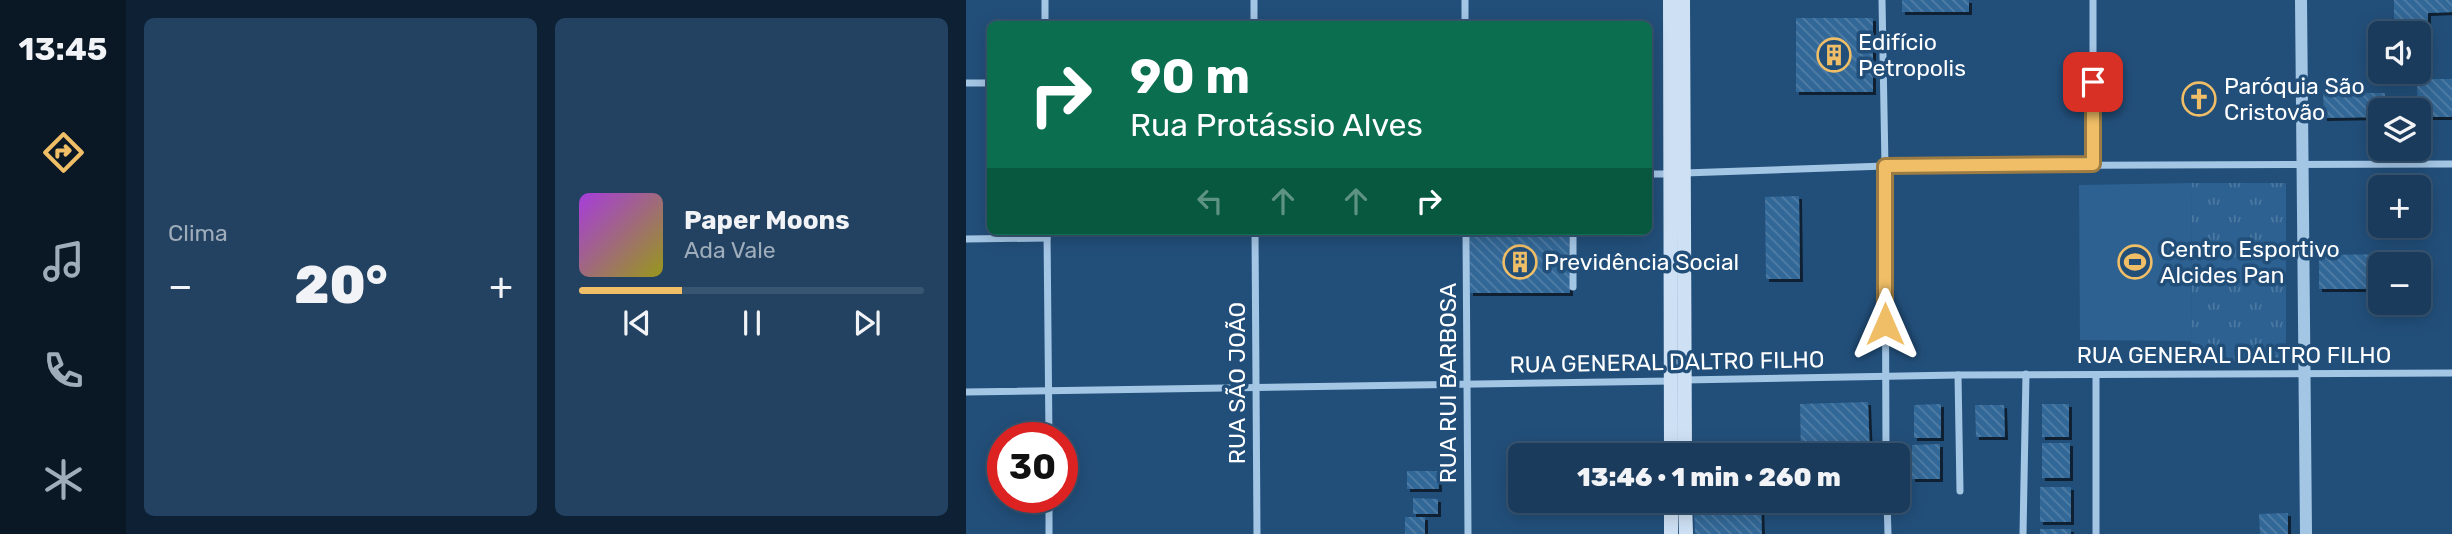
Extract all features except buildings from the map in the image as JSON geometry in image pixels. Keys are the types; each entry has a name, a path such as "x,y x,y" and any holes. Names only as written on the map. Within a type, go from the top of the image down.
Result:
{"main road":[{"path":"1670,0 1676,174 1677,380 1672,443"},
{"path":"1676,174 1684,0"},
{"path":"1677,380 1684,443"},
{"path":"1671,513 1671,534"},
{"path":"1685,513 1686,534"}],"street":[{"path":"1045,0 1045,21"},
{"path":"1254,0 1254,21"},
{"path":"1465,0 1465,21"},
{"path":"1882,0 1886,443"},
{"path":"2092,0 2093,164"},
{"path":"2301,0 2306,534"},
{"path":"966,83 987,83"},
{"path":"1652,174 1885,166 2452,164"},
{"path":"966,239 1031,235"},
{"path":"1047,235 1049,422"},
{"name":"RUA SÃO JOÃO","path":"1255,235 1257,534"},
{"name":"RUA RUI BARBOSA","path":"1466,235 1468,534"},
{"path":"1573,235 1573,287"},
{"name":"RUA GENERAL DALTRO FILHO","path":"966,392 1958,374 2452,373"},
{"path":"1958,374 1959,491"},
{"path":"2023,534 2026,374"},
{"path":"2095,534 2096,375"},
{"path":"1049,513 1049,534"},
{"path":"1887,513 1888,534"}],"green space":[{"name":"Centro Esportivo Alcides Pan","path":"2192,183 2191,341 2080,340 2079,185"},
{"path":"2192,183 2286,183 2286,361 2191,361"}],"place":[{"name":"Edifício Petropolis","path":"1834,55"},
{"name":"Paróquia São Cristovão","path":"2199,99"},
{"name":"Previdência Social","path":"1520,262"},
{"name":"Centro Esportivo Alcides Pan","path":"2135,262"}],"route":[{"path":"1885,324 1885,166 2093,164 2093,82"}]}
